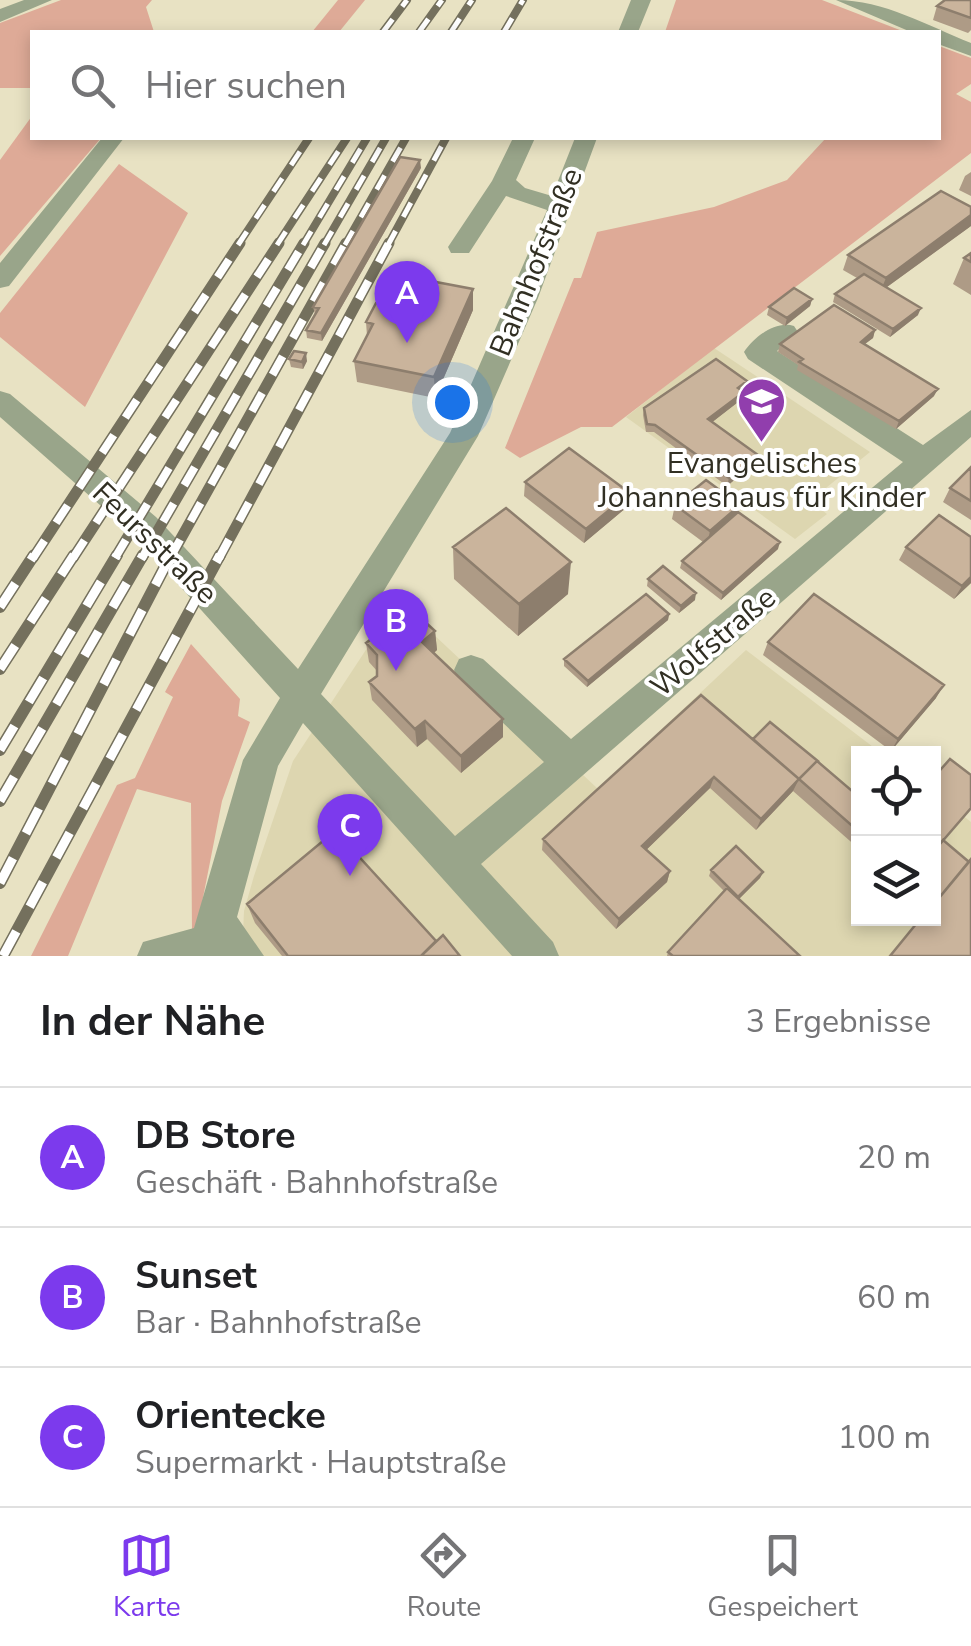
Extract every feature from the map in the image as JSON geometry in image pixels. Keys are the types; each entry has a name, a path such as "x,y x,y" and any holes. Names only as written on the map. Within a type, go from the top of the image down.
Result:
{"street":[{"path":"0,16 42,0"},
{"path":"629,30 641,0"},
{"path":"846,0 923,30"},
{"path":"941,38 971,50"},
{"path":"0,280 111,140"},
{"path":"460,247 504,181 523,140"},
{"name":"Bahnhofstraße","path":"223,942 261,760 464,436 525,298 585,140"},
{"path":"504,181 516,193 559,206"},
{"path":"785,332 758,352 925,461"},
{"name":"Feursstraße","path":"0,400 145,526 539,956"},
{"name":"Wolfstraße","path":"455,862 568,761 971,420"},
{"path":"472,670 568,761"},
{"path":"158,956 223,942"}],"shaded area":[{"path":"61,0 152,0 146,7 153,30 30,30 30,88 0,88 0,23"},
{"path":"338,0 365,0 341,30 314,30"},
{"path":"676,0 822,0 900,30 666,30"},
{"path":"941,47 971,58 971,84 956,94 971,102 971,153 612,427 581,427 520,458 505,448 574,278 581,278 597,232 714,207 787,180 824,140 941,140"},
{"path":"30,119 30,140 99,140 0,256 0,160"},
{"path":"119,164 188,213 85,407 0,337 0,313"},
{"name":"Evangelisches Johanneshaus für Kinder","path":"714,348 870,452 810,501 827,514 795,539 626,417"},
{"path":"398,601 598,789 746,650 872,746 851,746 851,926 941,926 941,798 971,822 971,956 242,956 244,911 293,761"},
{"path":"191,644 240,699 238,716 250,722 222,801 198,923 192,933 191,803 137,789 68,956 31,956 117,785 135,778 173,697 165,692"}],"building":[{"path":"945,0 971,0 971,18 937,6"},
{"path":"400,157 420,160 321,333 306,330 319,308 313,307"},
{"path":"941,191 971,207 971,215 886,278 848,255"},
{"path":"864,274 921,308 893,329 835,294"},
{"path":"399,275 473,289 434,377 354,361 373,324 366,322 376,303 383,304"},
{"path":"794,288 812,299 787,318 769,307"},
{"path":"834,305 875,330 861,342 938,389 899,421 799,362 803,359 780,344"},
{"path":"294,351 306,353 302,362 289,359"},
{"path":"716,359 747,381 738,388 744,392 708,419 758,455 729,478 655,425 647,424 644,408"},
{"path":"569,448 630,493 586,529 525,482"},
{"path":"971,467 971,501 950,488"},
{"path":"706,480 740,505 710,531 675,505"},
{"path":"506,508 571,562 519,604 453,547"},
{"path":"738,512 780,542 723,593 682,561"},
{"path":"939,515 971,537 971,577 962,586 906,547"},
{"path":"663,566 696,593 681,606 648,579"},
{"path":"646,594 669,614 588,681 564,659"},
{"path":"814,594 944,685 898,739 768,642"},
{"path":"411,609 435,631 422,642 503,719 461,756 425,721 415,729 369,682 377,676 377,655 366,643"},
{"path":"701,695 799,779 761,819 714,777 642,846 670,871 619,919 543,839"},
{"path":"770,722 819,762 799,779 753,739"},
{"path":"950,759 971,775 971,808 941,843 941,836 941,769"},
{"path":"817,761 851,790 851,825 799,779"},
{"path":"329,836 340,836 436,941 421,956 288,956 247,904"},
{"path":"943,840 969,862 941,896"},
{"path":"736,846 763,872 738,897 711,870"},
{"path":"971,859 971,956 890,956 914,926 941,926 941,895"},
{"path":"727,888 800,956 673,956 668,952"},
{"path":"443,935 460,956 421,956"}],"railway":[{"path":"384,30 407,0"},
{"path":"420,30 442,0"},
{"path":"452,30 472,0"},
{"path":"505,30 523,0"},
{"path":"238,245 308,140"},
{"path":"277,245 346,140"},
{"path":"303,245 366,140"},
{"path":"324,245 385,140"},
{"path":"345,245 405,140"},
{"path":"388,245 445,140"},
{"path":"33,558 240,243"},
{"path":"73,558 279,243"},
{"path":"115,558 304,243"},
{"path":"142,558 325,243"},
{"path":"170,558 346,243"},
{"path":"219,558 389,243"},
{"path":"0,607 34,555"},
{"path":"0,669 74,555"},
{"path":"0,750 117,555"},
{"path":"0,801 143,555"},
{"path":"0,883 171,555"},
{"path":"3,956 220,555"}],"place":[{"name":"DB Store","path":"407,343"},
{"name":"Evangelisches Johanneshaus für Kinder","path":"762,444"},
{"name":"Sunset","path":"396,671"},
{"name":"Orientecke","path":"350,876"}]}
